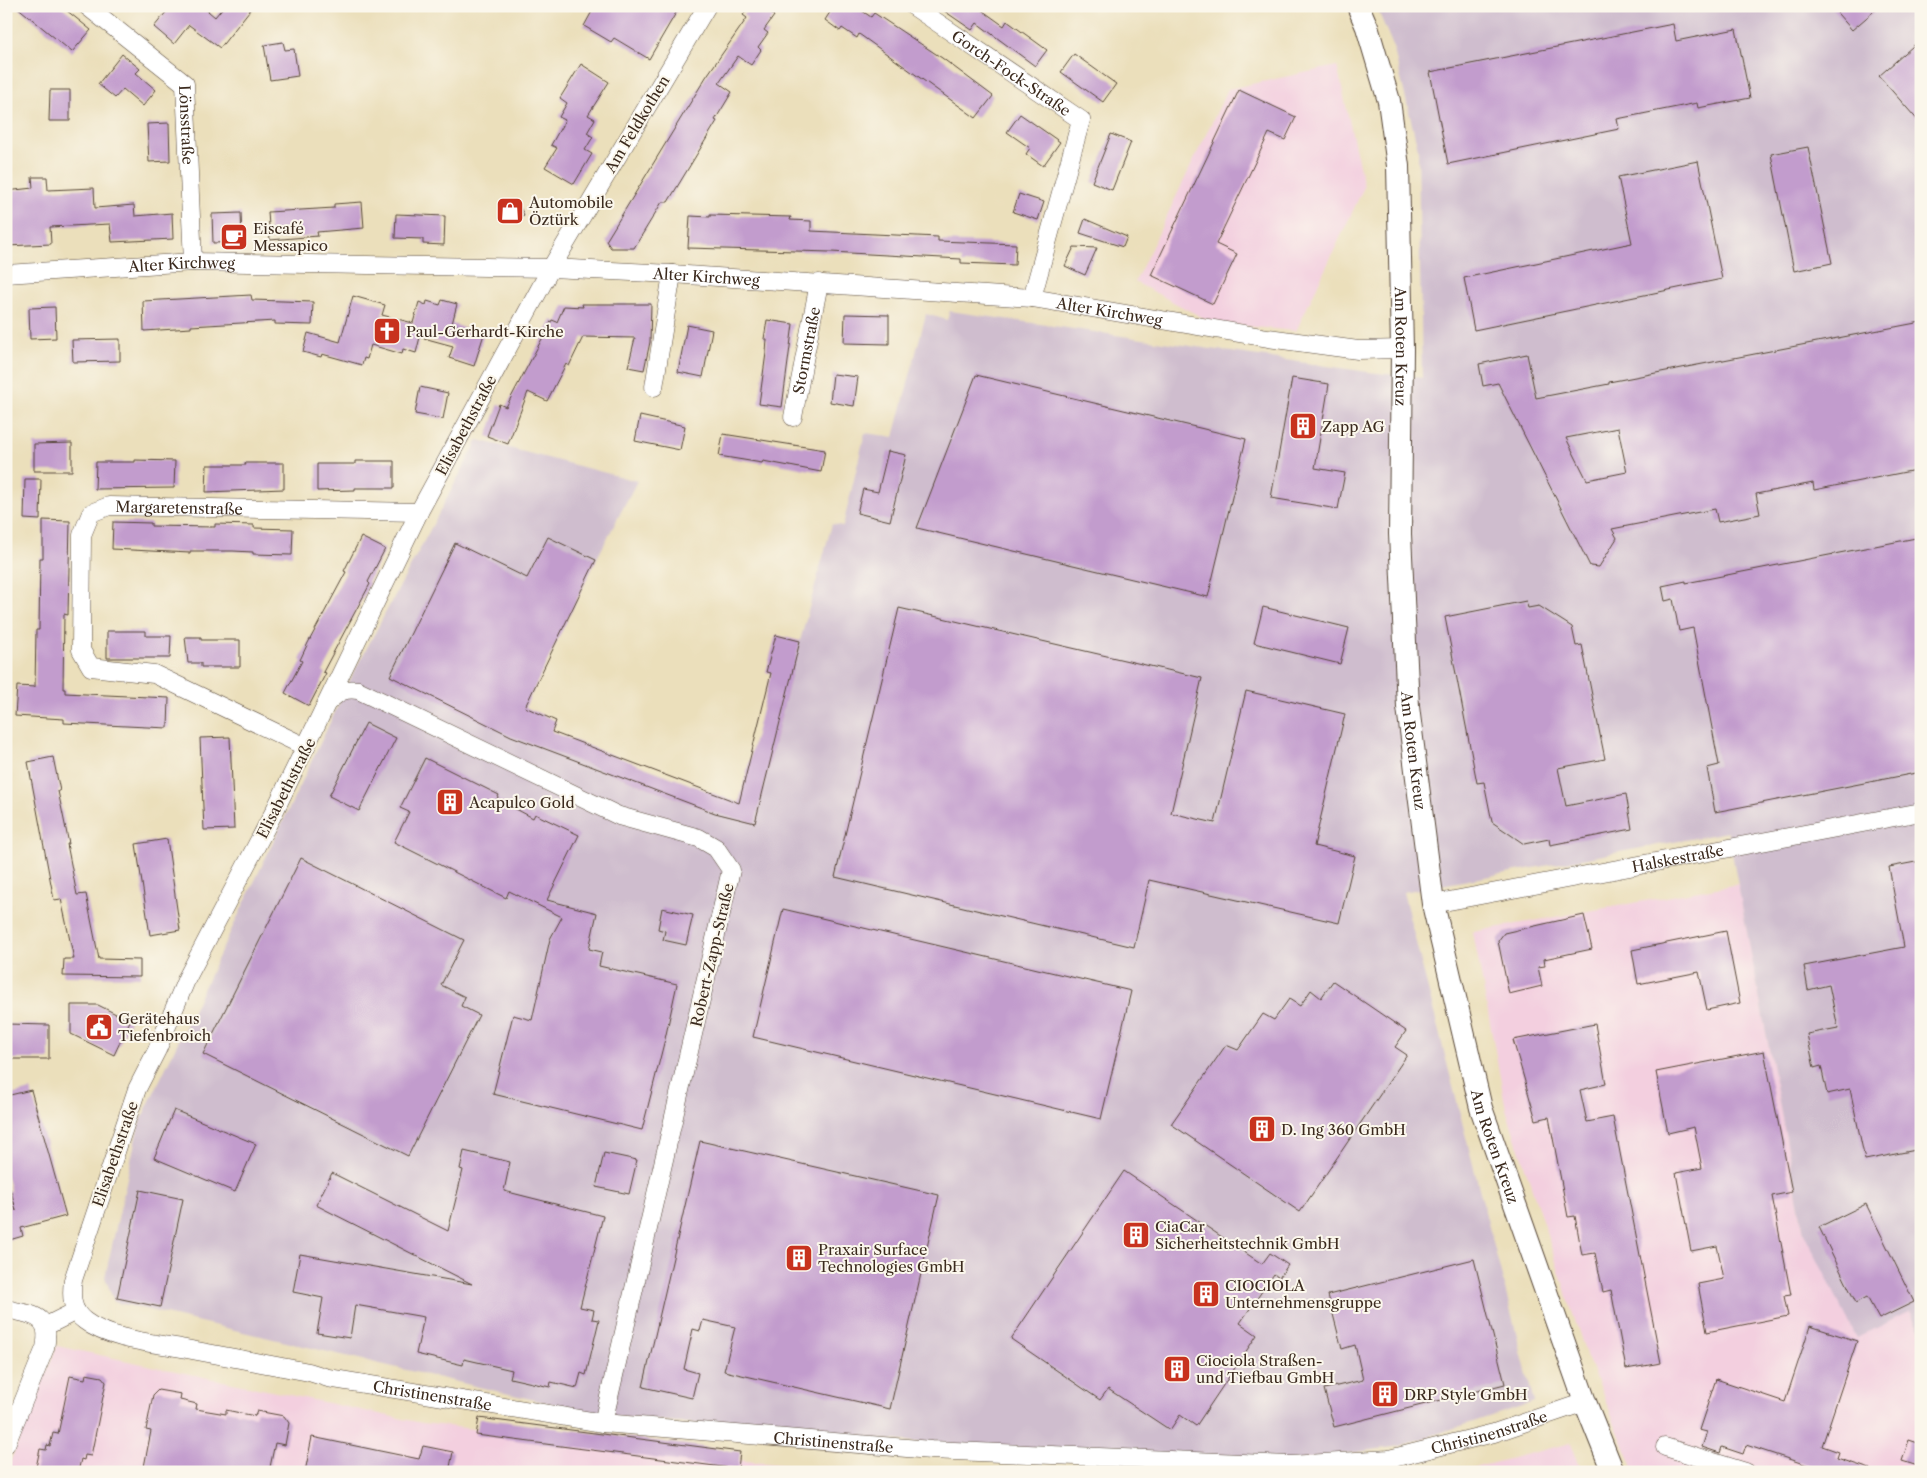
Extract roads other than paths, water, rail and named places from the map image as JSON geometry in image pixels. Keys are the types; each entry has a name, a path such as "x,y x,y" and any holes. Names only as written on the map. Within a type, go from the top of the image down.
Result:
{"street":[{"name":"Am Feldkothen","path":"551,268 707,6"},
{"name":"Gorch-Fock-Straße","path":"913,6 1081,120 1032,298"},
{"name":"Am Roten Kreuz","path":"1358,6 1368,27 1389,102 1398,166 1402,348 1400,534 1408,707 1434,904 1481,1108 1585,1402 1613,1472"},
{"name":"Lönsstraße","path":"92,8 185,84 193,262"},
{"name":"Alter Kirchweg","path":"6,274 193,262 551,268 672,274 1032,298 1268,338 1358,350 1402,348"},
{"name":"Elisabethstraße","path":"81,1316 71,1297 72,1280 137,1089 157,1050 187,978 270,821 419,512 551,268"},
{"path":"654,387 672,274"},
{"name":"Stormstraße","path":"793,417 819,284"},
{"name":"Margaretenstraße","path":"306,747 154,674 92,667 81,650 82,535 92,513 109,506 419,512"},
{"name":"Robert-Zapp-Straße","path":"329,701 339,692 347,689 358,690 619,816 699,838 716,848 731,870 603,1423"},
{"name":"Halskestraße","path":"1434,904 1921,812"},
{"path":"6,1309 34,1315 41,1319 46,1326 47,1337 45,1348 6,1444"},
{"path":"46,1326 81,1316"},
{"name":"Christinenstraße","path":"81,1316 103,1332 140,1340 310,1372 328,1378 603,1423 931,1450 1290,1465 1389,1460 1494,1433 1585,1402"},
{"path":"1665,1447 1746,1472"}],"place":[{"name":"Automobile Öztürk","path":"510,211"},
{"name":"Eiscafé Messapico","path":"234,237"},
{"name":"Paul-Gerhardt-Kirche","path":"387,331"},
{"name":"Zapp AG","path":"1303,426"},
{"name":"Acapulco Gold","path":"450,802"},
{"name":"Gerätehaus Tiefenbroich","path":"99,1027"},
{"name":"D. Ing 360 GmbH","path":"1262,1129"},
{"name":"CiaCar Sicherheitstechnik GmbH","path":"1136,1235"},
{"name":"Praxair Surface Technologies GmbH","path":"799,1258"},
{"name":"CIOCIOLA Unternehmensgruppe","path":"1206,1294"},
{"name":"Ciociola Straßen- und Tiefbau GmbH","path":"1177,1369"},
{"name":"DRP Style GmbH","path":"1385,1394"}]}
